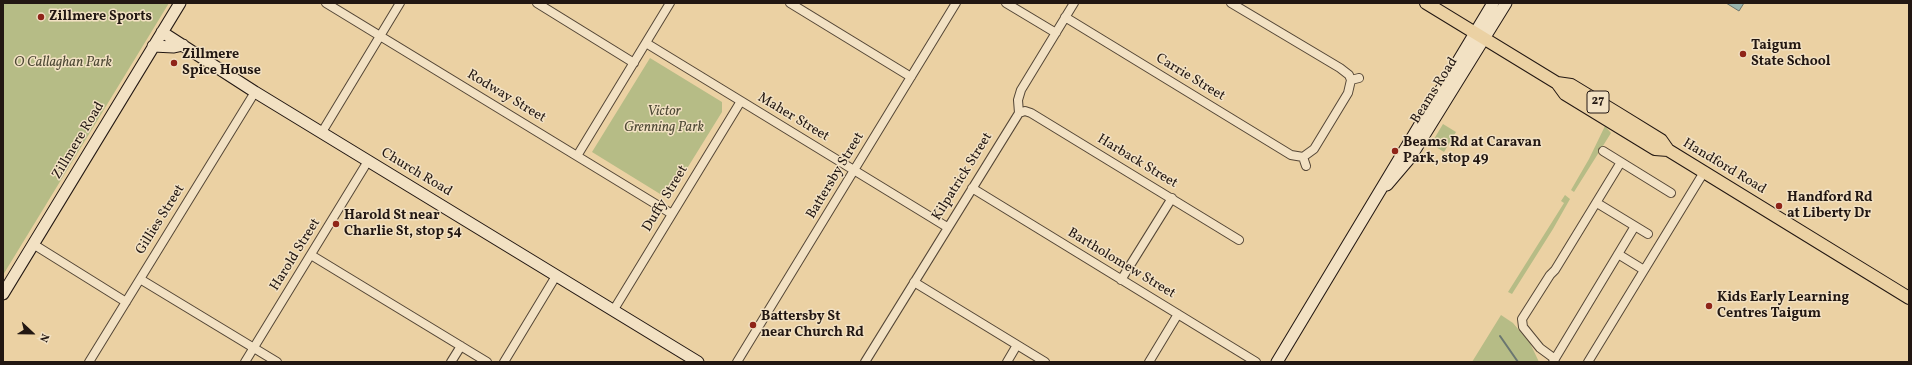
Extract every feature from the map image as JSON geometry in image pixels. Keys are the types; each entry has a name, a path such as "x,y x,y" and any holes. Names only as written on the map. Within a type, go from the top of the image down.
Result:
{"main road":[{"name":"Zillmere Road","path":"3,294 180,3"},
{"name":"Handford Road","path":"1426,3 1557,83 1571,85 1617,113 1661,140 1668,150 1909,298"},
{"name":"Beams Road","path":"1277,362 1382,190 1398,174 1410,158 1480,36 1493,3"},
{"name":"Beams Road","path":"1480,36 1506,3"},
{"name":"Church Road","path":"162,32 255,92 698,362"},
{"path":"153,46 174,47 182,45"}],"street":[{"name":"Rodway Street","path":"326,3 672,214"},
{"path":"322,132 400,3"},
{"path":"537,3 634,63"},
{"path":"577,156 670,3"},
{"path":"790,3 911,77"},
{"name":"Battersby Street","path":"737,362 956,3"},
{"path":"1006,3 1056,33"},
{"name":"Kilpatrick Street","path":"865,362 947,227 1019,113 1018,100 1021,90 1074,3"},
{"path":"1232,3 1340,68 1355,79 1314,149 1303,157 1306,166"},
{"name":"Carrie Street","path":"1065,18 1291,155 1303,157"},
{"name":"Maher Street","path":"646,43 947,227"},
{"name":"Gillies Street","path":"89,362 255,92"},
{"name":"Duffy Street","path":"613,311 741,101"},
{"name":"Harback Street","path":"1019,113 1024,111 1028,112 1240,240"},
{"path":"1603,151 1671,193"},
{"name":"Harold Street","path":"245,362 368,161"},
{"path":"1621,162 1597,203 1522,319 1523,327 1540,348 1554,361 1635,226"},
{"path":"1588,362 1704,172"},
{"name":"Bartholomew Street","path":"972,188 1256,362"},
{"path":"1121,280 1172,198"},
{"path":"1597,203 1648,234"},
{"path":"33,244 126,302"},
{"path":"311,254 487,362"},
{"path":"1618,254 1644,270"},
{"path":"504,362 556,276"},
{"path":"140,279 277,362"},
{"path":"914,282 1046,362"},
{"path":"1149,362 1178,314"},
{"path":"1007,362 1017,345"},
{"path":"451,362 460,346"}],"green space":[{"name":"O Callaghan Park","path":"3,3 169,3 3,275"},
{"name":"Victor Grenning Park","path":"650,58 722,102 722,112 670,196 665,197 592,152"},
{"path":"1443,124 1456,132 1444,152 1431,144"},
{"path":"1605,126 1611,133 1574,192 1571,190 1589,159"},
{"path":"1565,195 1570,199 1553,229 1512,294 1508,292 1564,203 1561,201"},
{"path":"1501,315 1513,323 1530,343 1539,362 1472,362"}],"water":[{"path":"1726,3 1744,3 1739,11"}],"waterway":[{"path":"1500,336 1518,362"}],"place":[{"name":"Zillmere Sports","path":"41,17"},
{"name":"Taigum State School","path":"1743,54"},
{"name":"Zillmere Spice House","path":"174,63"},
{"name":"Beams Rd at Caravan Park, stop 49","path":"1395,151"},
{"name":"Handford Rd at Liberty Dr","path":"1779,206"},
{"name":"Harold St near Charlie St, stop 54","path":"336,224"},
{"name":"Kids Early Learning Centres Taigum","path":"1709,306"},
{"name":"Battersby St near Church Rd","path":"753,325"}]}
